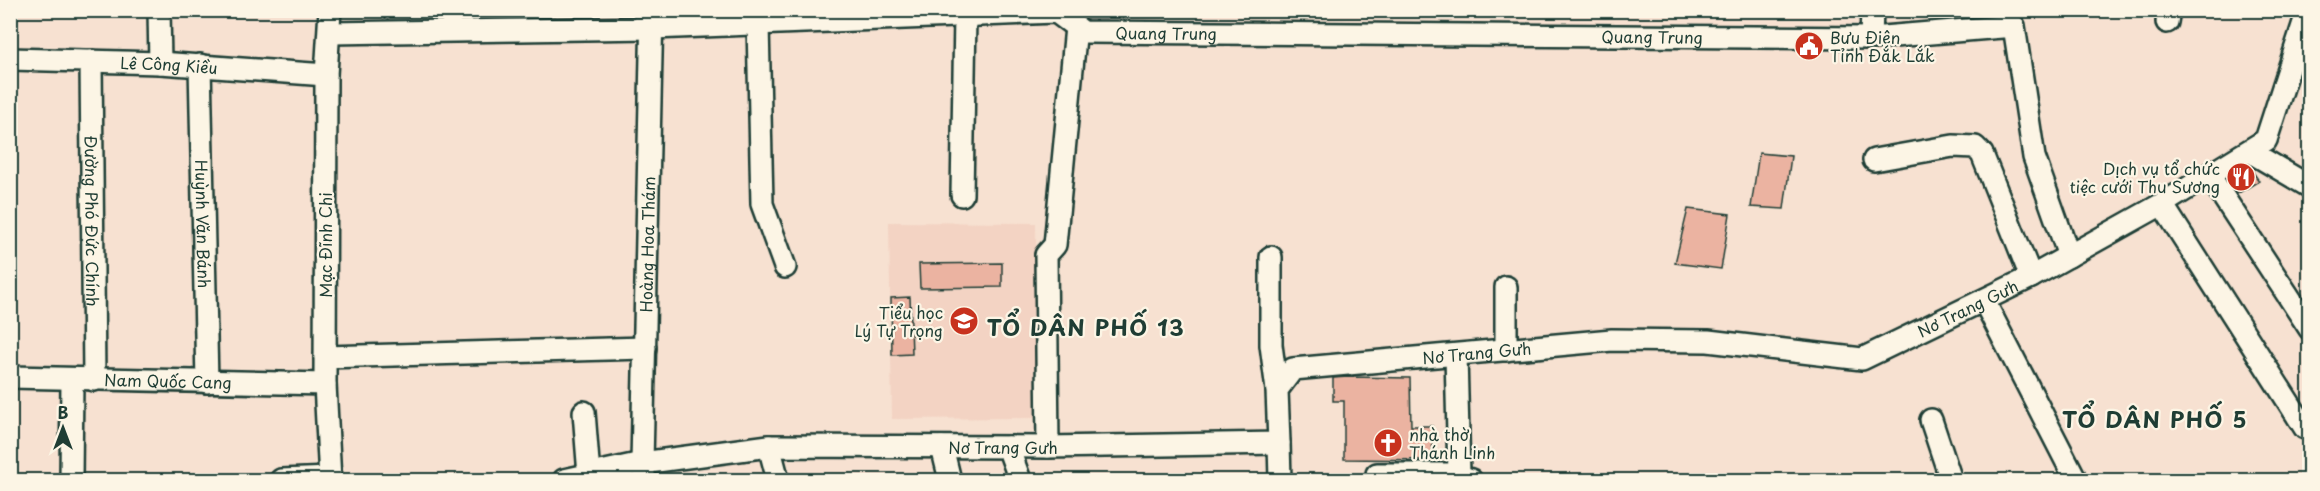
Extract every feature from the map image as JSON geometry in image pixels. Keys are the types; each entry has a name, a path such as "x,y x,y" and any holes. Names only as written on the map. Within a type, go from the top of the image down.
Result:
{"street":[{"path":"159,10 160,63"},
{"name":"Mạc Đĩnh Chi","path":"330,10 331,33 326,75 325,357 330,479"},
{"path":"1871,38 1872,10"},
{"name":"Nơ Trang Gưh","path":"1277,390 1293,369 1612,340 1708,341 1862,359 2031,277 2162,204 2266,140 2308,10"},
{"name":"Quang Trung","path":"331,33 652,19 758,24 1056,11 1083,32 1871,38 2014,26 2034,157 2069,256"},
{"path":"962,195 965,16"},
{"name":"Hoàng Hoa Thám","path":"644,472 652,19"},
{"path":"758,24 762,204 784,267"},
{"path":"1048,447 1046,255 1054,245 1076,27"},
{"name":"Lê Công Kiều","path":"10,58 200,65 326,75"},
{"name":"Đường Phó Đức Chính","path":"91,61 94,380"},
{"name":"Huỳnh Văn Bánh","path":"200,65 207,382"},
{"path":"1874,160 1953,146 1975,147 1982,154 2031,277"},
{"path":"2249,151 2310,187"},
{"path":"2209,175 2310,329"},
{"path":"2162,204 2305,428 2310,425"},
{"path":"1271,257 1271,345 1277,390 1280,480"},
{"path":"1506,287 1506,350"},
{"path":"1983,301 2076,480"},
{"path":"325,357 645,348"},
{"path":"1377,474 1465,478 1456,354"},
{"name":"Nam Quốc Cang","path":"10,377 325,384"},
{"path":"71,480 72,380"},
{"path":"584,412 589,475"},
{"path":"1931,420 1951,480"},
{"name":"Nơ Trang Gưh","path":"564,480 589,475 644,472 769,446 1048,447 1279,443"},
{"path":"769,446 778,480"},
{"path":"942,447 950,480"},
{"path":"1008,447 1020,480"},
{"path":"280,480 330,479"}],"shaded area":[{"name":"Tiểu học Lý Tự Trọng","path":"889,222 1036,223 1037,418 892,419"}],"building":[{"path":"1759,153 1791,156 1784,209 1751,207"},
{"name":"Dịch vụ tổ chức tiệc cưới Thu Sương","path":"2249,166 2259,181 2237,194 2227,179"},
{"path":"1688,209 1730,214 1721,269 1675,263"},
{"path":"1002,263 1002,287 920,288 919,264"},
{"path":"910,297 912,354 892,355 891,298"},
{"path":"1333,378 1410,378 1411,426 1432,426 1433,460 1344,459 1344,401 1333,401"}],"place":[{"name":"Bưu Điện Tỉnh Đắk Lắk","path":"1809,46"},
{"name":"Dịch vụ tổ chức tiệc cưới Thu Sương","path":"2241,177"},
{"name":"Tiểu học Lý Tự Trọng","path":"964,321"},
{"name":"nhà thờ Thánh Linh","path":"1388,443"}],"district":[{"name":"TỔ DÂN PHỐ 13","path":"1086,326"},
{"name":"TỔ DÂN PHỐ 5","path":"2155,418"}]}
